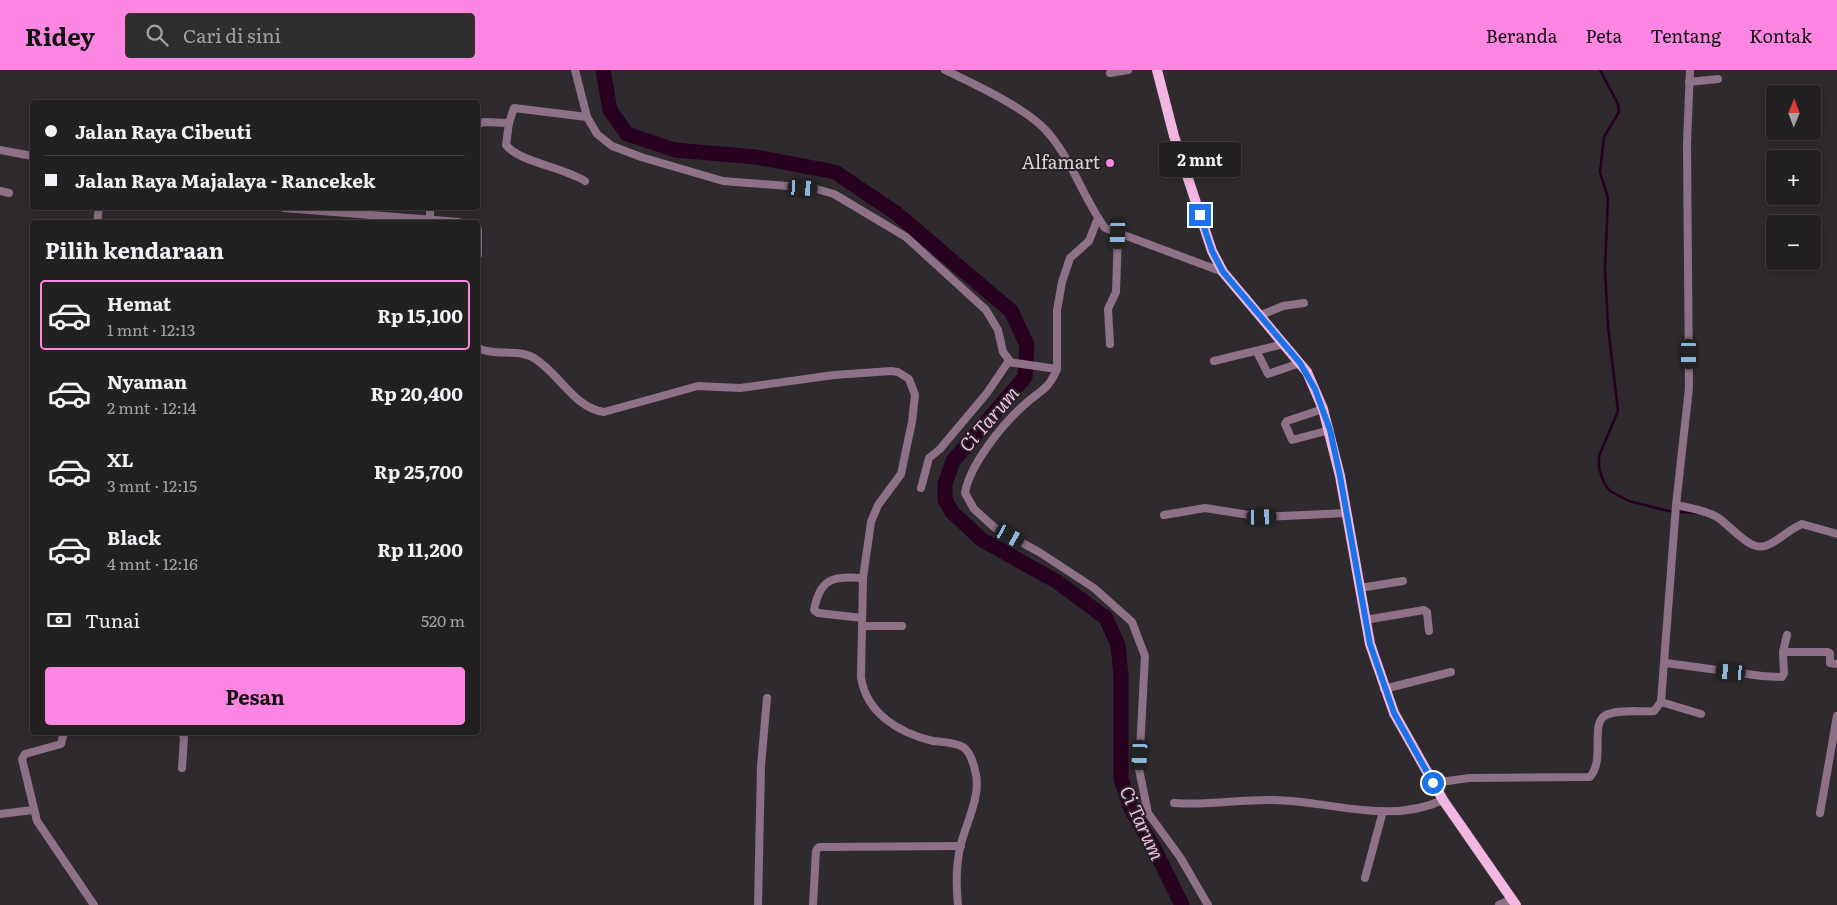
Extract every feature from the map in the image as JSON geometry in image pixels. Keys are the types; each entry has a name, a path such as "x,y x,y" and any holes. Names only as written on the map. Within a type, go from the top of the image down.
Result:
{"main road":[{"path":"1157,70 1174,136 1205,230 1223,272 1307,372 1323,409 1330,430 1347,513 1370,644 1384,689 1411,746 1443,800 1514,902"}],"street":[{"path":"576,70 587,116 598,134 612,146 641,157 723,181 813,188 834,194 906,237 986,310 998,330 1003,352 1011,361 1054,368"},
{"path":"946,70 1025,113 1049,133 1073,168 1105,228 1223,272"},
{"path":"1110,73 1128,70"},
{"path":"1433,783 1469,778 1590,777 1598,763 1598,728 1600,720 1606,715 1654,710 1661,702 1666,664 1677,507 1689,388 1687,144 1690,70"},
{"path":"1689,82 1718,79"},
{"path":"585,181 560,168 522,157 511,151 506,145 509,123 514,108 587,116"},
{"path":"480,122 509,123"},
{"path":"0,150 30,156"},
{"path":"0,192 10,193"},
{"path":"308,210 430,220 430,210"},
{"path":"1098,218 1089,241 1070,258 1062,282 1057,310 1054,368 1051,383 1024,405 975,462 967,479 965,493 974,509 995,528 1039,552 1094,588 1132,622 1145,656 1140,769 1148,813 1180,857 1208,905"},
{"path":"1110,344 1108,309 1116,292 1118,234"},
{"path":"1261,315 1282,306 1304,303"},
{"path":"1214,361 1284,344"},
{"path":"480,348 535,359 580,400 598,411 604,412 698,386 740,388 834,375 898,372 909,379 913,385 915,395 912,422 901,474 878,505 871,522 863,578 861,677 865,696 883,717 907,733 958,746 968,752 976,772 977,790 960,846 956,887 958,905"},
{"path":"1257,352 1268,374 1300,363"},
{"path":"921,488 929,458 940,449 1011,361"},
{"path":"1323,409 1287,421 1285,424 1292,440 1330,430"},
{"path":"1677,507 1713,515 1755,546 1766,546 1790,529 1802,524 1837,534"},
{"path":"1164,515 1205,508 1262,517 1347,513"},
{"path":"863,578 840,576 829,581 818,592 814,610 818,614 862,622 902,626"},
{"path":"1360,588 1403,581"},
{"path":"1365,620 1424,610 1427,612 1429,631"},
{"path":"1666,664 1780,677 1784,675 1783,652 1786,635"},
{"path":"1783,652 1828,652 1830,653 1830,663 1837,664"},
{"path":"1384,689 1451,672"},
{"path":"758,905 761,766 767,698"},
{"path":"1661,702 1701,714"},
{"path":"1820,813 1837,716"},
{"path":"64,735 63,742 58,746 23,756 33,810 40,826 94,905"},
{"path":"182,768 183,735"},
{"path":"1174,803 1211,804 1276,800 1383,812 1417,810 1443,800"},
{"path":"0,814 33,810"},
{"path":"1365,878 1383,812"},
{"path":"813,905 816,851 818,847 960,846"},
{"path":"1499,905 1514,902"}],"waterway":[{"name":"Ci Tarum","path":"603,70 610,110 627,134 675,150 756,157 835,172 896,213 1011,311 1027,345 1025,377 953,461 945,484 945,500 952,512 982,540 1056,581 1106,618 1118,645 1121,675 1121,779 1132,811 1154,848 1182,905"},
{"path":"1600,70 1618,104 1619,112 1604,137 1600,172 1608,198 1605,269 1608,326 1618,411 1599,456 1599,468 1604,483 1610,491 1629,501 1668,511 1697,513"}],"place":[{"name":"Alfamart","path":"1110,163"}],"route":[{"path":"1200,215 1212,251 1223,272 1300,363 1307,372 1315,389 1330,430 1340,476 1370,644 1384,689 1394,713 1433,783"}]}
